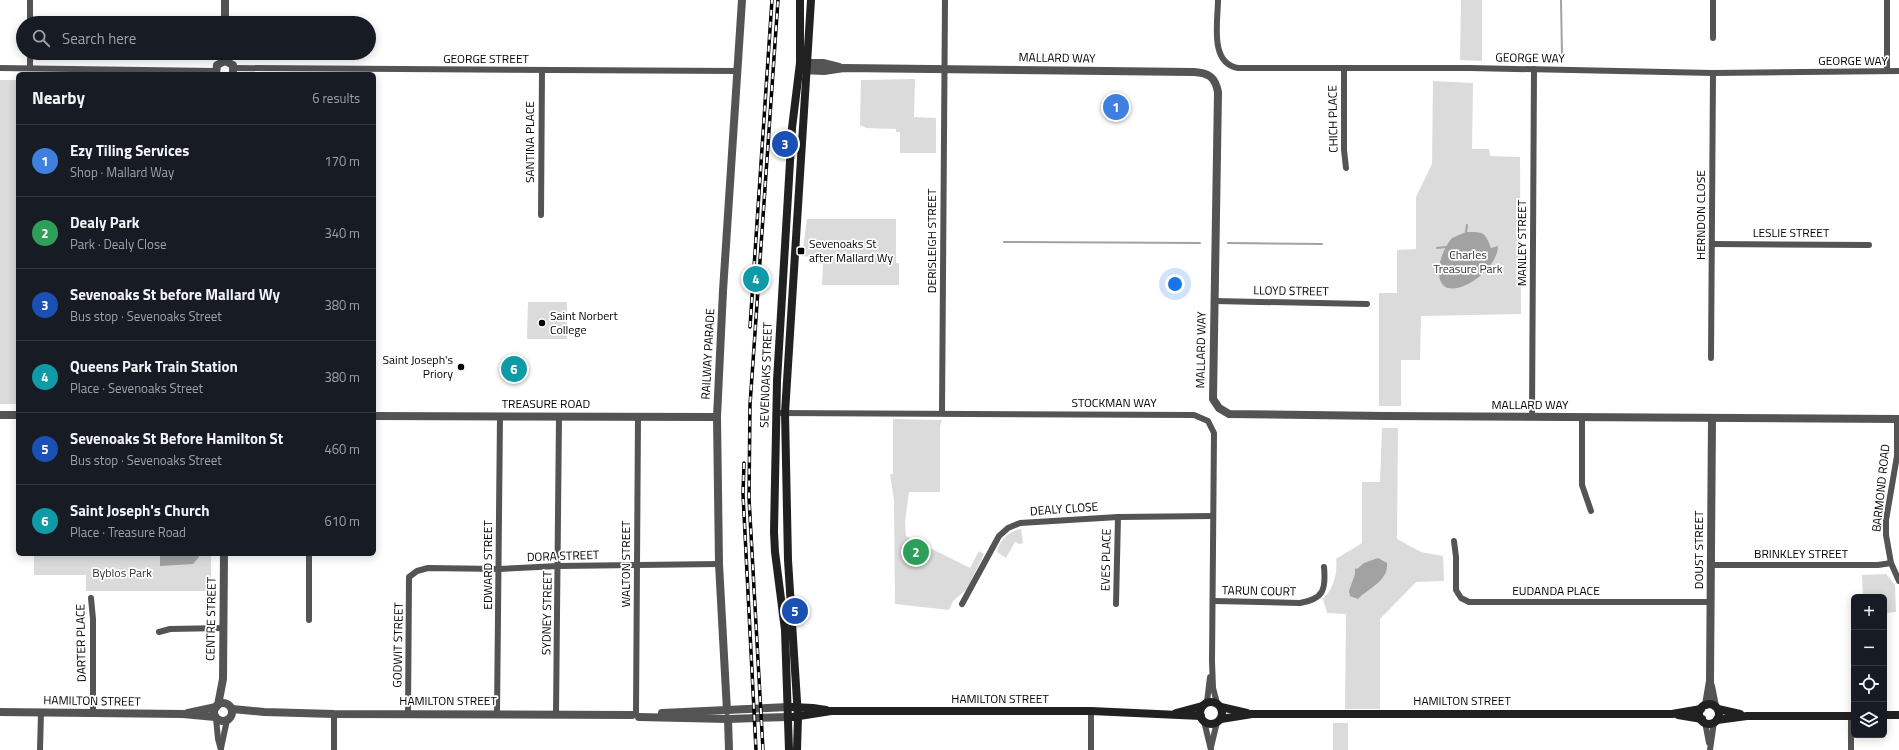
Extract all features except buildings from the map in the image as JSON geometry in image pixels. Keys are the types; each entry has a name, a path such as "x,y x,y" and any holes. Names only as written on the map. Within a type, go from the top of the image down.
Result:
{"main road":[{"name":"SEVENOAKS STREET","path":"800,0 804,67"},
{"name":"SEVENOAKS STREET","path":"797,750 798,717 788,560 781,413 777,381 792,128 804,67 811,0"},
{"name":"SEVENOAKS STREET","path":"781,413 774,532 775,552 785,630 789,750"},
{"name":"HAMILTON STREET","path":"1170,714 1204,704"},
{"path":"1204,704 1219,705 1223,713 1219,720 1211,724 1203,719 1204,704"},
{"name":"HAMILTON STREET","path":"1219,705 1252,714"},
{"name":"HAMILTON STREET","path":"788,707 813,708 831,711 1092,711 1170,714 1203,719"},
{"name":"HAMILTON STREET","path":"1219,720 1252,714 1672,714 1703,707"},
{"path":"1747,716 1716,707 1703,707 1700,714 1703,721 1715,721 1747,716 1851,716"},
{"path":"1715,721 1719,714 1716,707"},
{"name":"HAMILTON STREET","path":"788,717 798,717 831,711"},
{"name":"HAMILTON STREET","path":"1672,714 1703,721"},
{"path":"1887,716 1899,715"}],"street":[{"path":"30,0 30,16"},
{"path":"225,0 225,16"},
{"name":"RAILWAY PARADE","path":"729,750 719,564 717,417 742,0"},
{"name":"DERISLEIGH STREET","path":"942,413 945,0"},
{"name":"GEORGE WAY","path":"1218,0 1218,48 1223,60 1229,65 1238,68 1534,69 1713,73 1899,72"},
{"path":"1713,0 1713,38"},
{"path":"1888,0 1888,71"},
{"path":"30,60 30,68"},
{"path":"0,68 216,72 217,65 222,60"},
{"path":"228,60 234,71"},
{"name":"MALLARD WAY","path":"804,67 823,63 844,68 1194,72 1206,73 1211,76 1216,83 1218,92 1213,399 1219,408 1229,414 1712,419 1898,419"},
{"name":"CHICH PLACE","path":"1344,69 1344,150 1346,168"},
{"name":"MANLEY STREET","path":"1532,416 1534,69"},
{"name":"SANTINA PLACE","path":"540,215 542,70"},
{"name":"GEORGE STREET","path":"234,71 737,71"},
{"name":"HERNDON CLOSE","path":"1711,358 1713,73"},
{"name":"LESLIE STREET","path":"1713,244 1869,245"},
{"name":"LLOYD STREET","path":"1214,301 1367,304"},
{"name":"STOCKMAN WAY","path":"781,413 1194,414 1208,421 1214,433 1214,601 1212,661 1213,688 1219,705"},
{"path":"0,415 16,415"},
{"name":"TREASURE ROAD","path":"376,416 717,417"},
{"name":"EDWARD STREET","path":"497,714 500,416"},
{"name":"SYDNEY STREET","path":"556,714 559,416"},
{"name":"WALTON STREET","path":"636,714 638,417"},
{"path":"1582,417 1582,485 1591,511"},
{"name":"DOUST STREET","path":"1712,419 1710,682 1716,707"},
{"name":"BARMOND ROAD","path":"1898,419 1897,456 1886,520 1886,536 1891,562 1899,581"},
{"name":"DEALY CLOSE","path":"962,604 999,536 1008,528 1020,523 1118,517 1213,516"},
{"name":"EVES PLACE","path":"1116,604 1118,517"},
{"name":"EUDANDA PLACE","path":"1454,541 1456,557 1456,590 1461,598 1469,602 1710,602"},
{"name":"CENTRE STREET","path":"221,749 214,712 217,706 222,684 224,556"},
{"path":"309,556 309,620"},
{"name":"BRINKLEY STREET","path":"1710,565 1878,566 1891,562"},
{"name":"DORA STREET","path":"409,577 417,571 428,568 499,569 637,564 719,564"},
{"name":"TARUN COURT","path":"1214,601 1300,603 1311,601 1319,596 1324,589 1324,567"},
{"name":"GODWIT STREET","path":"408,713 409,577"},
{"name":"DARTER PLACE","path":"91,598 93,619 93,712"},
{"path":"159,632 170,628 223,628"},
{"name":"STOCKMAN WAY","path":"1204,704 1212,661"},
{"name":"DOUST STREET","path":"1703,707 1710,682"},
{"name":"CENTRE STREET","path":"221,749 230,712 222,684"},
{"name":"HAMILTON STREET","path":"184,714 217,706 230,712 334,714 636,714 788,717"},
{"name":"HAMILTON STREET","path":"727,715 788,707"},
{"path":"1091,750 1092,711"},
{"name":"HAMILTON STREET","path":"0,712 184,714 216,717 221,721 230,712"},
{"path":"40,750 41,712"},
{"path":"334,714 334,750"},
{"path":"1203,719 1211,748"},
{"path":"1211,748 1219,720"},
{"path":"1703,721 1710,748"},
{"path":"1710,748 1715,721"},
{"path":"1851,750 1852,738"}],"green space":[{"path":"1461,0 1482,0 1482,61 1460,60"},
{"path":"915,79 914,117 936,118 936,153 900,153 900,132 896,132 896,129 866,128 860,125 861,80"},
{"path":"0,80 16,80 16,404 0,404"},
{"name":"Charles Treasure Park","path":"1433,81 1473,83 1472,149 1489,149 1490,156 1520,157 1521,314 1421,316 1420,360 1401,360 1401,406 1379,406 1379,293 1397,293 1397,250 1416,249 1416,197 1432,164"},
{"path":"807,219 896,219 896,263 899,263 899,285 822,285 823,264 811,263 811,257 802,256"},
{"path":"528,302 567,302 567,339 527,339"},
{"path":"893,419 942,420 940,426 940,492 909,492 905,522 906,536 970,568 979,551 984,554 967,589 953,601 949,610 895,604 894,500 890,474 893,474"},
{"path":"1382,428 1398,428 1397,539 1421,552 1443,556 1444,581 1416,582 1380,619 1380,709 1345,709 1346,614 1327,613 1323,599 1330,591 1334,580 1336,559 1362,543 1362,482 1380,482"},
{"path":"1021,529 1023,543 1020,544 1015,542 1006,558 997,552 1002,540 1005,537 1012,532"},
{"name":"Byblos Park","path":"34,556 211,556 211,591 86,591 86,575 34,575"},
{"path":"1886,574 1895,585 1896,612 1887,613 1887,594 1863,594 1862,575"},
{"path":"1333,723 1348,723 1348,750 1333,750"}],"shaded area":[{"path":"1466,232 1477,232 1483,234 1491,248 1498,246 1495,257 1489,267 1479,277 1468,284 1457,288 1448,288 1441,283 1439,267 1441,258 1449,241 1452,238"},
{"path":"160,556 199,556 193,564 160,566"},
{"path":"1378,558 1387,563 1385,575 1377,584 1358,599 1350,596 1349,591 1355,574 1355,568 1357,569 1364,563"}],"waterway":[{"path":"1561,0 1562,55"},
{"path":"1466,232 1467,225"},
{"path":"1004,242 1200,243"},
{"path":"1228,243 1322,244"},
{"path":"1437,248 1446,247"}],"railway":[{"path":"750,327 772,0"},
{"path":"763,750 749,498 750,405 778,0"},
{"path":"744,463 743,494 756,750"}],"place":[{"name":"Ezy Tiling Services","path":"1116,107"},
{"name":"Sevenoaks St before Mallard Wy","path":"785,144"},
{"name":"Sevenoaks St after Mallard Wy","path":"801,251"},
{"name":"Queens Park Train Station","path":"756,279"},
{"name":"Saint Norbert College","path":"542,323"},
{"name":"Saint Joseph's Priory","path":"461,367"},
{"name":"Saint Joseph's Church","path":"514,369"},
{"name":"Dealy Park","path":"916,552"},
{"name":"Sevenoaks St Before Hamilton St","path":"795,611"}]}
